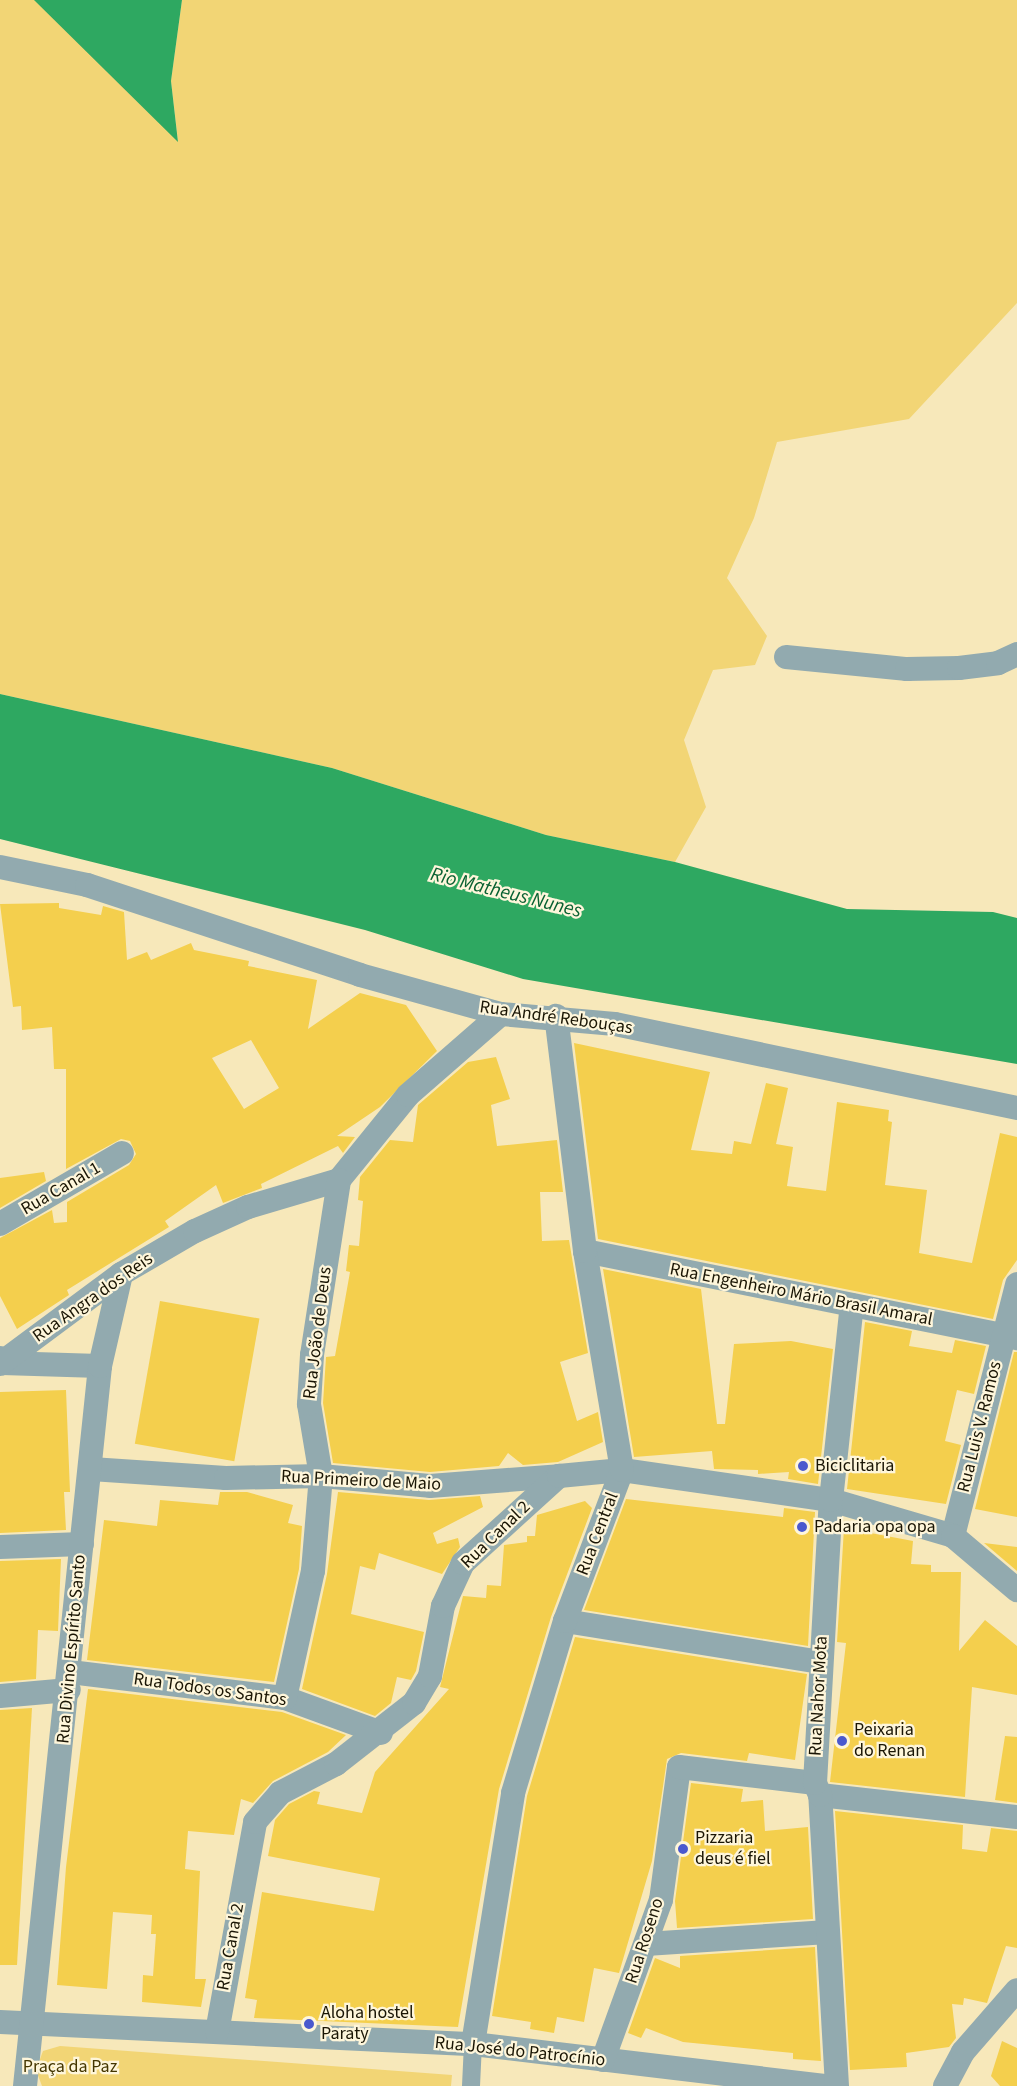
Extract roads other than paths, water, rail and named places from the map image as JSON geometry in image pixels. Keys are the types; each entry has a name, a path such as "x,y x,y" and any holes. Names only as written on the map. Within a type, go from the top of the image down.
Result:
{"street":[{"path":"786,657 907,669 959,668 998,663 1017,654"},
{"name":"Rua André Rebouças","path":"0,867 87,885 360,975 501,1014 556,1016 615,1024 1017,1108"},
{"path":"339,1180 408,1095 501,1014"},
{"name":"Rua Central","path":"474,2044 513,1792 565,1621 622,1470 585,1251 556,1016"},
{"name":"Rua Canal 1","path":"0,1224 122,1153"},
{"name":"Rua Angra dos Reis","path":"0,1362 121,1274 195,1231 248,1207 339,1180"},
{"name":"Rua João de Deus","path":"285,1698 313,1571 321,1476 309,1404 339,1180"},
{"name":"Rua Engenheiro Mário Brasil Amaral","path":"585,1251 1010,1337"},
{"name":"Rua Divino Espírito Santo","path":"25,2086 70,1681 99,1366 121,1274"},
{"name":"Rua Luis V. Ramos","path":"953,1536 1010,1337 1017,1284"},
{"name":"Rua Nahor Mota","path":"837,2086 818,1789 820,1662 831,1500 852,1305"},
{"name":"Rua Angra dos Reis","path":"0,1362 99,1366"},
{"name":"Rua Primeiro de Maio","path":"90,1469 226,1478 321,1476 430,1486 559,1476"},
{"path":"559,1476 622,1470 831,1500 953,1536 1017,1590"},
{"name":"Rua Canal 2","path":"217,2032 255,1822 280,1793 381,1733 414,1703 430,1677 443,1606 463,1563 559,1476"},
{"path":"0,1547 82,1544"},
{"path":"565,1621 820,1662"},
{"name":"Rua Todos os Santos","path":"0,1696 70,1681 285,1698 381,1733"},
{"name":"Rua Roseno","path":"603,2060 661,1900 678,1770 699,1771 818,1789"},
{"path":"818,1789 1017,1817"},
{"path":"646,1944 828,1932"},
{"path":"945,2086 963,2052 1017,1990"},
{"name":"Rua José do Patrocínio","path":"0,2022 32,2026 474,2044 824,2086"},
{"path":"471,2086 474,2044"}],"water":[{"path":"34,0 182,0 171,81 178,142"},
{"name":"Rio Matheus Nunes","path":"0,694 332,768 546,835 675,862 847,909 993,912 1017,918 1017,1064 523,979 365,930 0,839"}],"place":[{"name":"Biciclitaria","path":"803,1466"},
{"name":"Padaria opa opa","path":"802,1527"},
{"name":"Peixaria do Renan","path":"842,1741"},
{"name":"Pizzaria deus é fiel","path":"683,1849"},
{"name":"Aloha hostel Paraty","path":"309,2024"}],"park label":[{"name":"Praça da Paz","path":"70,2067"}]}
